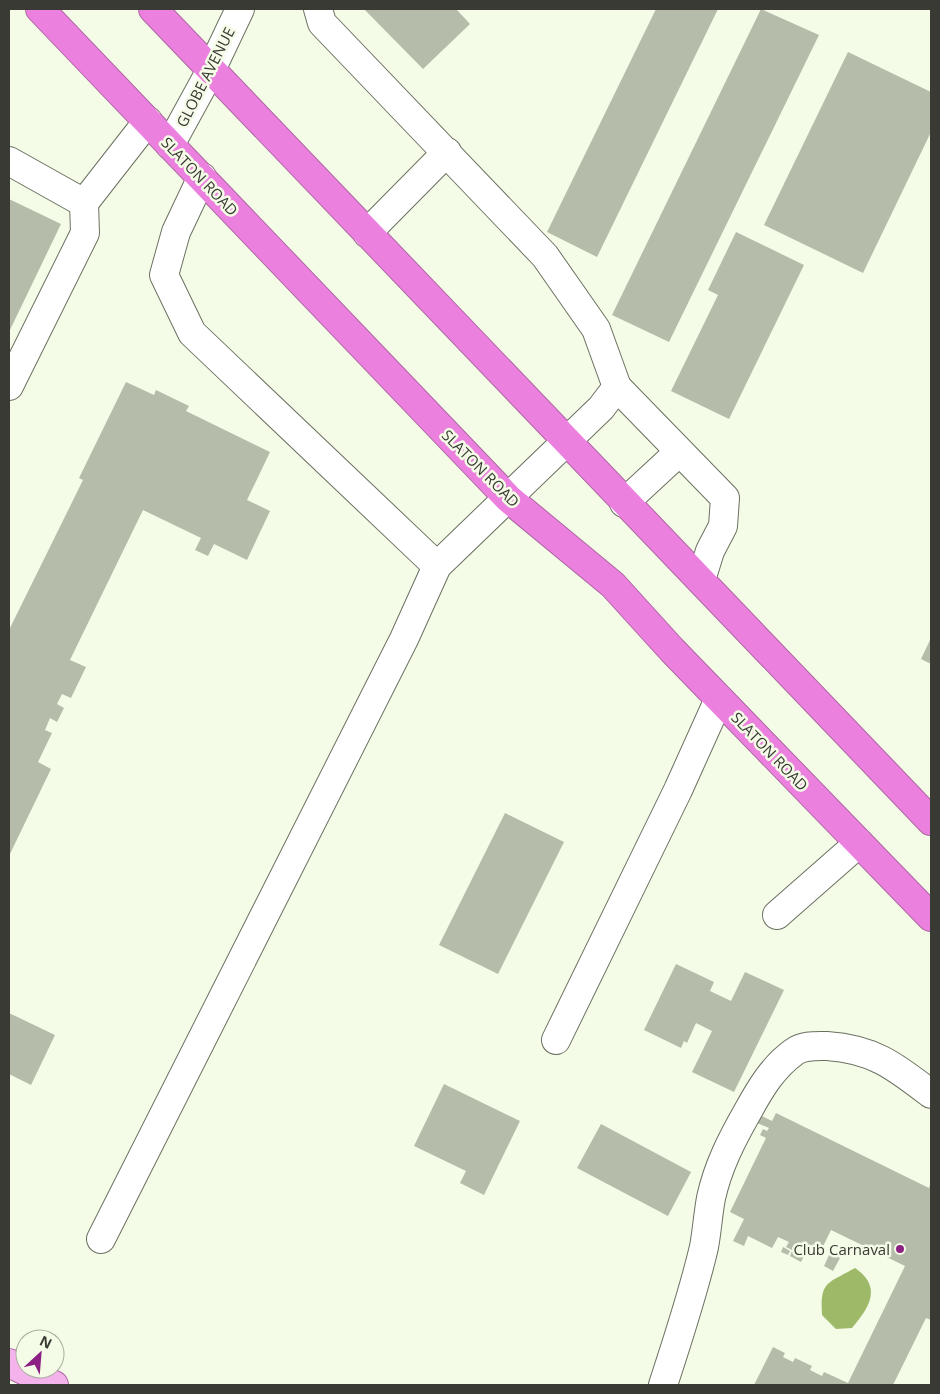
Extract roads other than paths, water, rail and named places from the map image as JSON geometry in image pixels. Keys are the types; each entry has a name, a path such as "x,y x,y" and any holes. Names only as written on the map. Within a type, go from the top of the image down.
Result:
{"highway":[{"name":"SLATON ROAD","path":"40,9 508,499 613,585 719,699 931,917"},
{"path":"153,9 624,503 931,821"}],"main road":[{"path":"9,1363 54,1385"}],"street":[{"name":"GLOBE AVENUE","path":"170,145 211,70 240,9"},
{"path":"318,9 322,23 545,256 596,329 616,387 725,498 723,526 710,551 700,580"},
{"path":"9,386 85,232 84,203 148,121"},
{"path":"367,233 447,152"},
{"path":"9,161 84,203"},
{"path":"202,177 176,232 164,275 192,333 437,566"},
{"path":"101,1239 404,639 437,566 601,408 616,387"},
{"path":"624,503 679,452"},
{"path":"556,1040 678,790 719,699"},
{"path":"777,915 859,843"},
{"path":"663,1385 694,1286 704,1246 711,1199 721,1163 727,1147 762,1086 778,1066 796,1050 813,1046 848,1048 865,1052 894,1066 931,1094"}],"place":[{"name":"Club Carnaval","path":"900,1249"}]}
